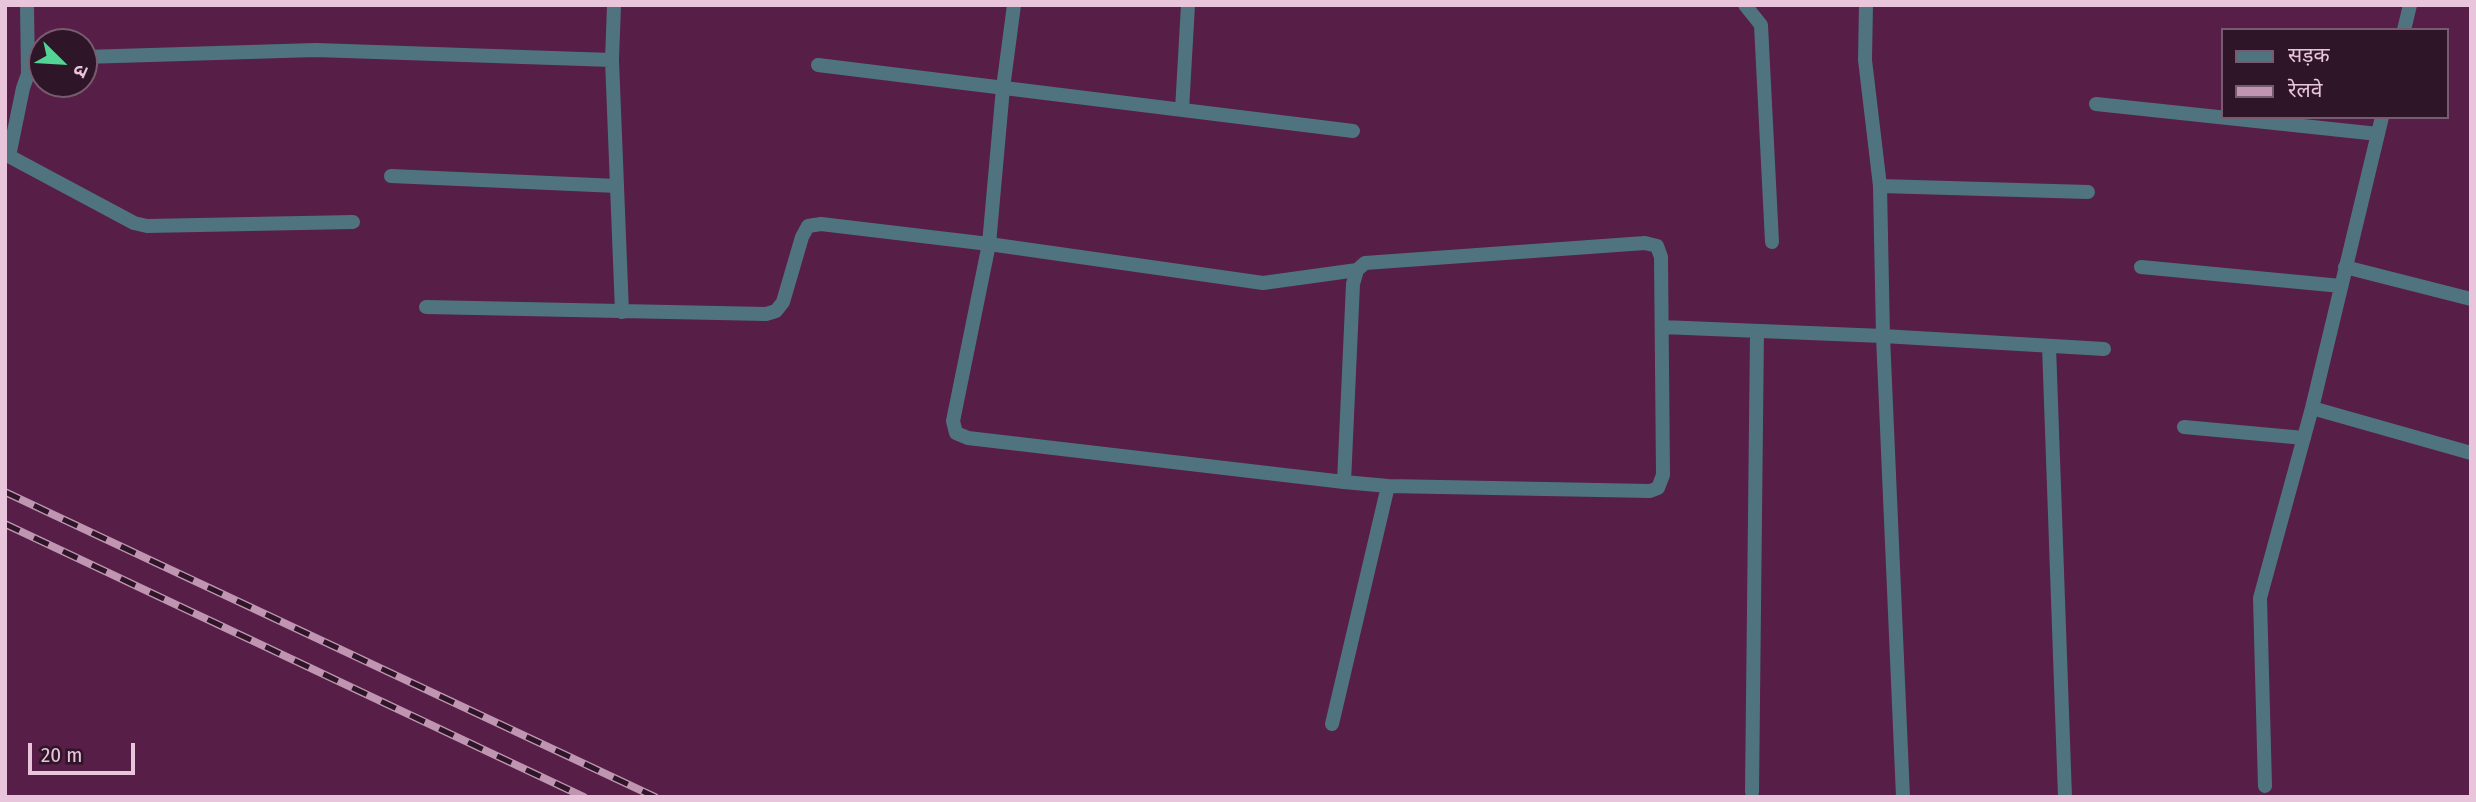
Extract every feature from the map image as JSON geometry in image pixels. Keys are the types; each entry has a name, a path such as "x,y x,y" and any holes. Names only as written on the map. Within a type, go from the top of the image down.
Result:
{"street":[{"path":"27,5 28,74 7,155 134,223 147,226 353,222"},
{"path":"614,5 612,60 622,312"},
{"path":"1014,5 1003,88 989,244 953,421 956,433 968,438 1344,482 1388,486 1650,491 1658,488 1663,475 1661,257 1657,246 1645,243 1365,263 1357,270 1353,284 1344,482"},
{"path":"1182,110 1188,5"},
{"path":"1745,5 1762,25 1772,242"},
{"path":"1866,5 1865,60 1880,186 1883,336 1903,797"},
{"path":"2404,28 2410,5"},
{"path":"98,57 316,50 612,60"},
{"path":"818,65 1353,131"},
{"path":"2096,104 2220,117"},
{"path":"2237,119 2378,134"},
{"path":"2265,786 2260,598 2312,408 2382,119"},
{"path":"391,176 617,186"},
{"path":"1880,186 2088,192"},
{"path":"426,307 766,314 776,311 783,302 802,237 808,226 821,224 989,244 1263,283 1357,270"},
{"path":"2141,267 2341,286"},
{"path":"2345,267 2471,299"},
{"path":"1662,327 2104,349"},
{"path":"1752,792 1757,331"},
{"path":"2049,346 2065,797"},
{"path":"2312,408 2471,453"},
{"path":"2184,427 2304,438"},
{"path":"1332,724 1388,486"}],"railway":[{"path":"5,492 655,797"},
{"path":"5,524 584,797"}]}
